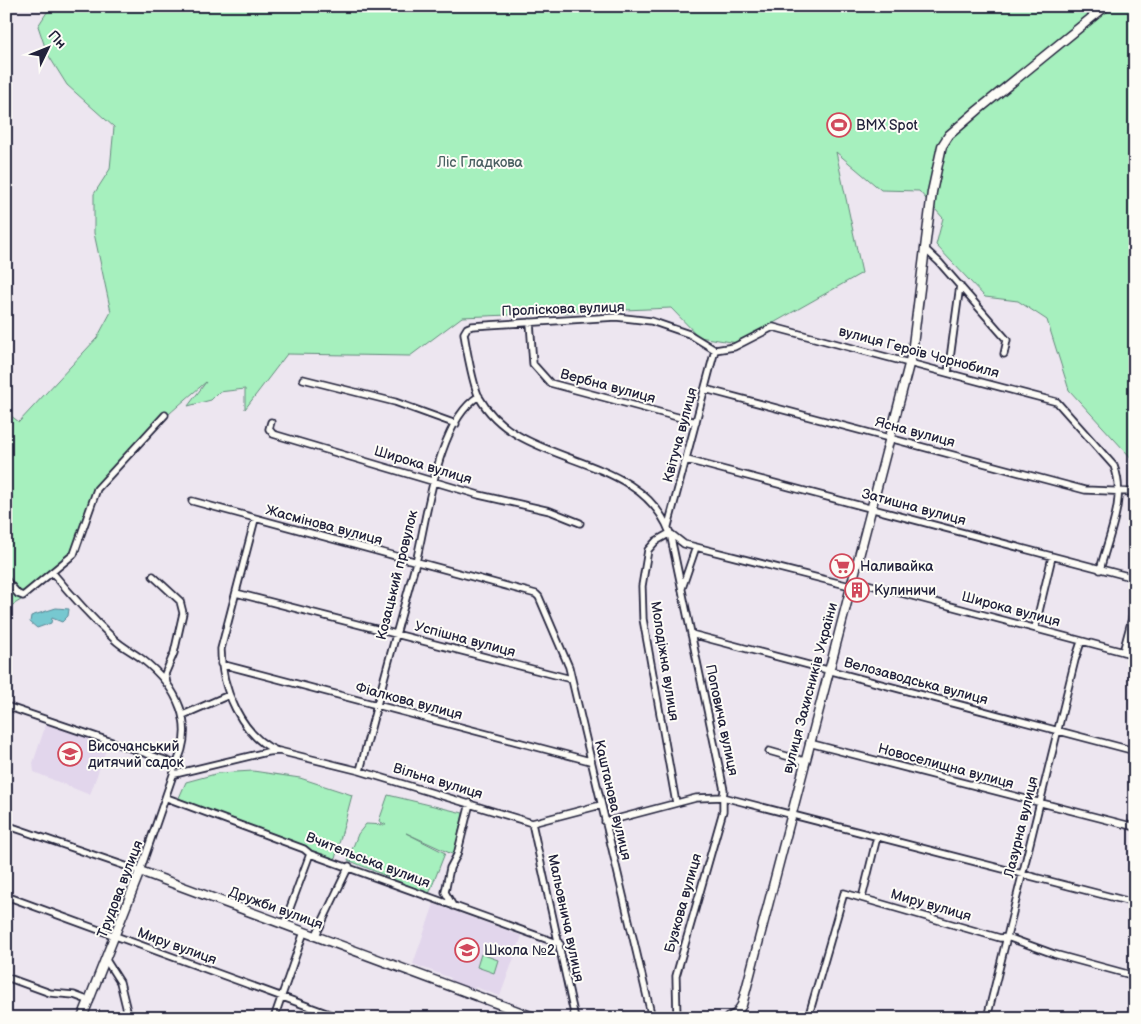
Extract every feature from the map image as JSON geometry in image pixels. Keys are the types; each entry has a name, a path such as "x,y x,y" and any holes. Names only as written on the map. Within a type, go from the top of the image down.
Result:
{"street":[{"name":"вулиця Захисників України","path":"734,1017 742,1005 790,814 909,363 937,166 942,146 949,135 1106,6"},
{"path":"925,249 960,285 1007,340 1004,354"},
{"path":"948,372 960,285"},
{"name":"Проліскова вулиця","path":"464,333 467,328 472,326 616,318 651,320 689,334 715,350"},
{"name":"Вербна вулиця","path":"530,322 533,364 550,383 696,422"},
{"name":"вулиця Героїв Чорнобиля","path":"715,350 734,347 773,326 1057,402 1114,466 1119,478 1120,492"},
{"name":"Поповича вулиця","path":"464,333 479,396 495,417 515,434 562,456 600,468 628,483 664,519 669,530 682,590 724,790 723,797 1135,903"},
{"name":"Квітуча вулиця","path":"669,530 715,350"},
{"path":"303,379 395,402 456,424"},
{"name":"Ясна вулиця","path":"705,389 1085,490 1135,492"},
{"name":"Козацький провулок","path":"360,771 376,705 416,563 433,481 456,424 465,407 479,396"},
{"path":"6,580 18,594 23,596 74,554 97,489 165,415"},
{"name":"Широка вулиця","path":"271,422 269,429 273,434 478,495 550,512 580,523"},
{"name":"Затишна вулиця","path":"687,460 1135,578"},
{"path":"1100,570 1120,492"},
{"name":"Жасмінова вулиця","path":"192,501 536,594"},
{"path":"255,519 221,649 221,664 229,695 250,731 265,746 279,751"},
{"name":"Широка вулиця","path":"669,530 684,544 1035,628 1135,656"},
{"name":"Молодіжна вулиця","path":"669,530 648,550 644,561 642,586 643,619 676,803"},
{"path":"682,590 696,547"},
{"path":"1035,628 1052,556"},
{"path":"52,572 116,641 143,660 167,684"},
{"path":"153,576 180,601 183,613 174,653 165,674 167,684 183,715 229,695"},
{"name":"Успішна вулиця","path":"236,593 572,679"},
{"name":"Каштанова вулиця","path":"536,594 569,667 652,1018"},
{"path":"1122,652 1135,607"},
{"name":"Велозаводська вулиця","path":"691,634 1135,751"},
{"name":"Лазурна вулиця","path":"986,1018 1081,642"},
{"name":"Фіалкова вулиця","path":"221,664 590,761"},
{"path":"6,706 170,762 174,771"},
{"name":"Трудова вулиця","path":"82,1018 115,937 167,798 179,758 186,725 183,715"},
{"name":"Новоселищна вулиця","path":"809,743 1135,827"},
{"name":"Вільна вулиця","path":"174,771 279,751 360,771 532,823"},
{"path":"769,751 804,761"},
{"path":"605,822 696,798 723,797"},
{"name":"Бузкова вулиця","path":"677,1018 676,976 722,811 723,797"},
{"name":"Вчительська вулиця","path":"167,798 304,849 310,854 349,866 560,944"},
{"path":"453,906 445,892 450,868 458,856 470,803"},
{"path":"532,823 601,805"},
{"name":"Мальовнича вулиця","path":"532,823 575,1018"},
{"name":"Дружби вулиця","path":"6,825 316,935 512,1014 536,1018"},
{"path":"862,898 877,837"},
{"path":"284,924 310,854"},
{"path":"316,935 349,866"},
{"name":"Миру вулиця","path":"808,1018 844,893 1000,938 1007,937 1054,954 1135,976"},
{"name":"Миру вулиця","path":"6,896 340,1018"},
{"path":"274,1018 304,932"},
{"path":"106,960 120,982 128,1015 132,1018"},
{"path":"6,977 50,993 74,995 90,1001"}],"shaded area":[{"name":"Височанський дитячий садок","path":"46,724 108,744 90,795 34,772 33,763"},
{"name":"Школа №2","path":"434,904 522,936 500,996 475,987 473,991 449,982 451,978 413,964"}],"green space":[{"name":"Ліс Гладкова","path":"51,6 1135,6 1135,462 1069,390 1047,320 1018,301 985,297 936,245 943,218 919,191 881,190 836,152 862,273 738,343 699,337 671,308 462,317 410,356 287,354 245,409 245,389 219,392 211,400 188,406 206,382 156,426 112,475 86,516 79,553 21,600 6,609 6,412 19,422 97,338 111,312 94,233 94,194 110,169 114,127 67,85 47,53 38,26"},
{"path":"253,771 300,778 352,795 335,859 178,800 186,782 219,773"},
{"path":"388,795 463,813 454,855 406,833 445,853 429,894 348,860 358,834 366,824 386,825 379,821"},
{"path":"481,954 498,960 494,973 477,967"}],"water":[{"path":"56,608 69,609 68,616 62,622 52,618 51,623 37,628 30,622 31,616"}],"place":[{"name":"BMX Spot","path":"839,125"},
{"name":"Наливайка","path":"842,566"},
{"name":"Кулиничи","path":"857,590"},
{"name":"Височанський дитячий садок","path":"70,754"},
{"name":"Школа №2","path":"467,950"}]}
